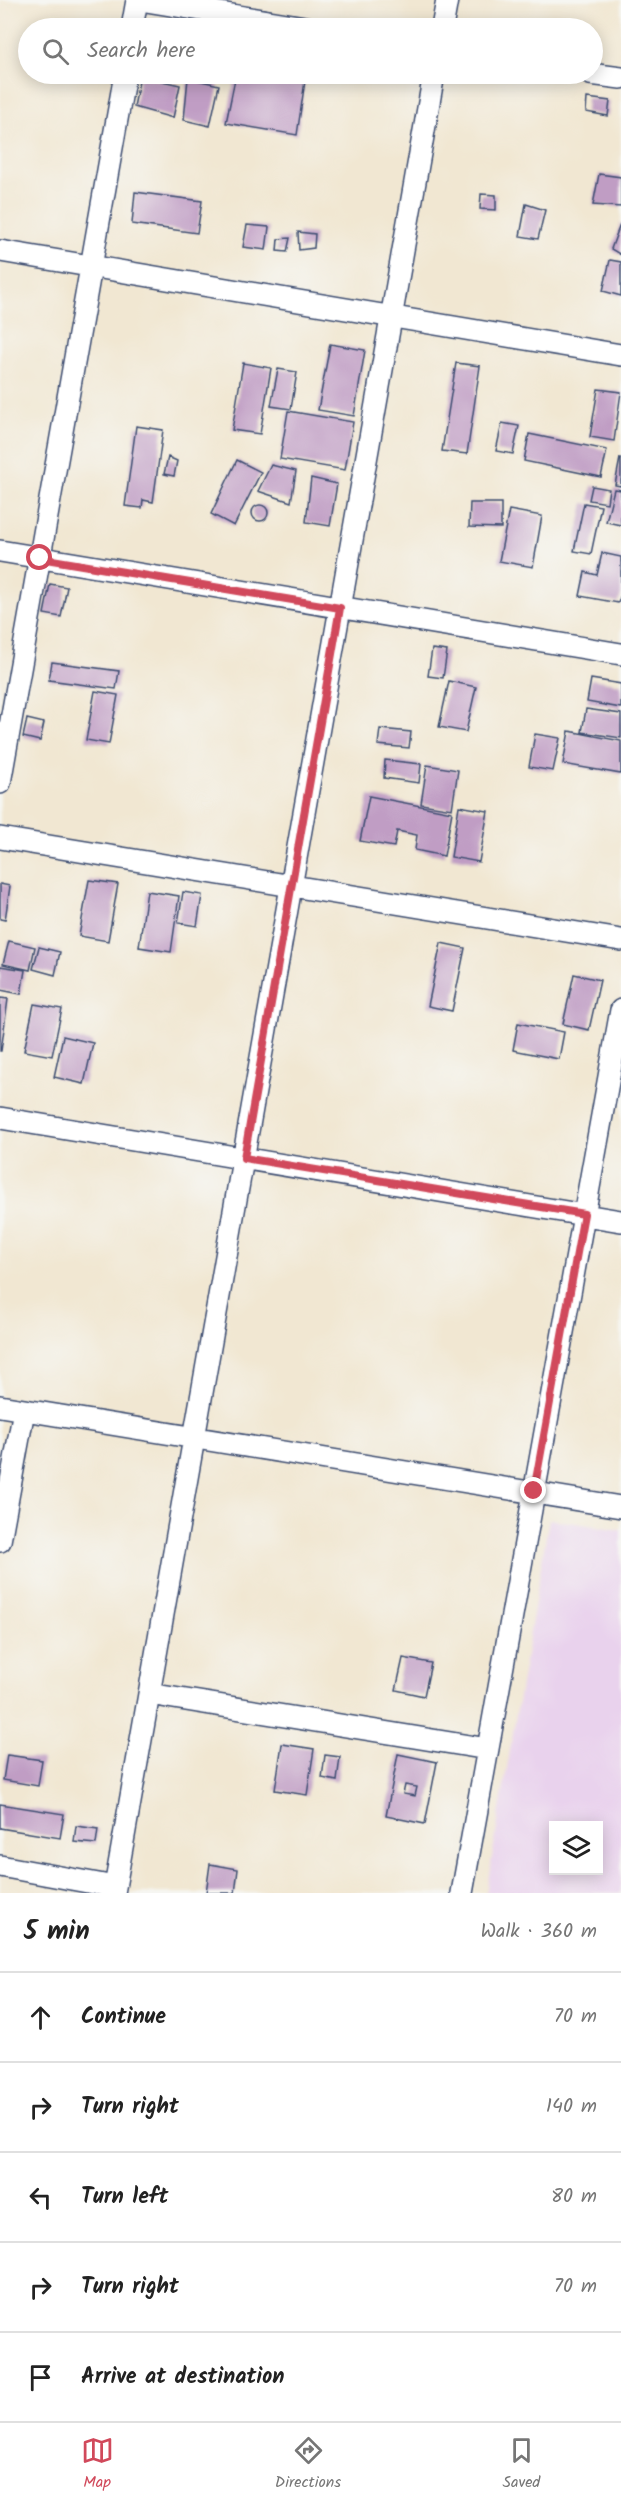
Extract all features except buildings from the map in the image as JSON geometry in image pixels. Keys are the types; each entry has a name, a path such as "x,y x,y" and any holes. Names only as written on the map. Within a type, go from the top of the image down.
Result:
{"street":[{"path":"134,18 139,0 250,18"},
{"path":"444,18 447,0"},
{"path":"603,76 621,78"},
{"path":"0,783 123,84"},
{"path":"0,1866 115,1890 432,84"},
{"path":"0,251 391,318 621,354"},
{"path":"0,551 621,654"},
{"path":"0,838 621,940"},
{"path":"462,1893 621,1010"},
{"path":"0,1118 621,1221"},
{"path":"0,1406 534,1491 621,1507"},
{"path":"0,1541 24,1410"},
{"path":"149,1694 488,1749"}],"shaded area":[{"path":"549,1519 621,1530 621,1893 486,1893"}],"route":[{"path":"40,558 340,608 244,1158 584,1214 534,1491"}]}
